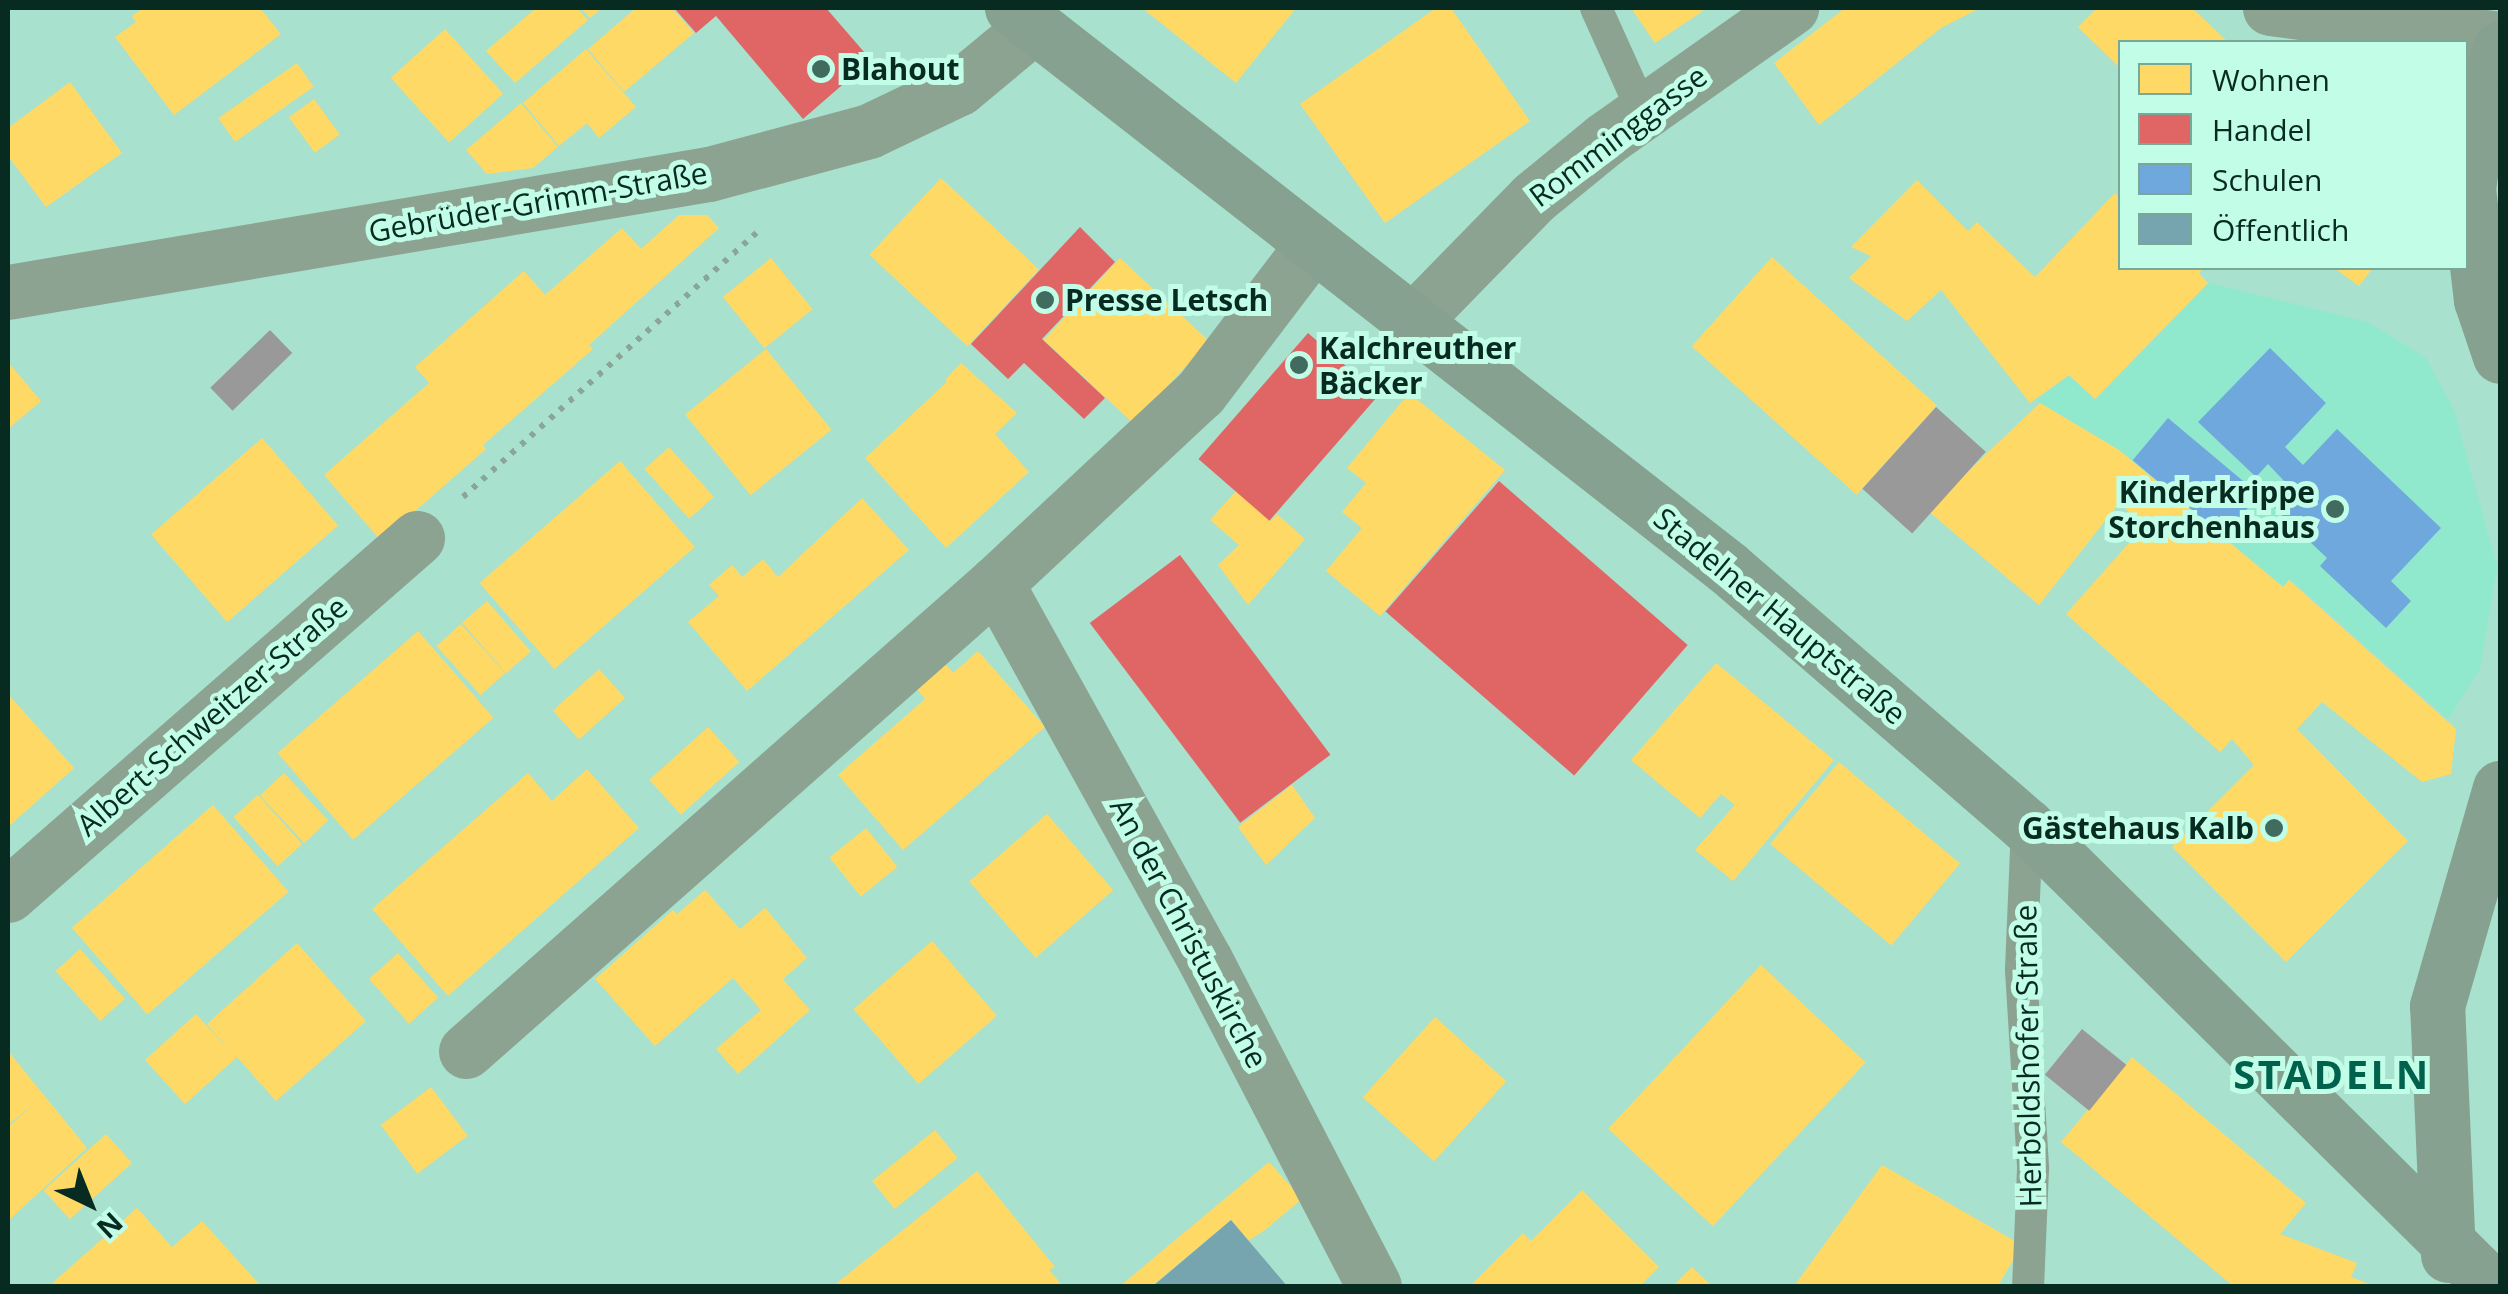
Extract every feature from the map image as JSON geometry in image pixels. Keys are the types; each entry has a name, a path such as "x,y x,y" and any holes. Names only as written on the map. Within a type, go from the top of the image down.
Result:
{"main road":[{"name":"Stadelner Hauptstraße","path":"1024,16 1728,568 2027,826 2448,1262 2492,1286"},
{"path":"2500,48 2480,108 2468,188 2470,240 2481,300 2500,356"},
{"path":"2448,1262 2437,1006 2500,788"}],"street":[{"name":"Romminggasse","path":"1414,320 1533,198 1643,112 1791,8"},
{"name":"Gebrüder-Grimm-Straße","path":"8,292 709,174 869,131 959,88 1024,16"},
{"path":"2281,20 2500,39"},
{"path":"466,1051 996,583 1200,392 1314,244"},
{"name":"Albert-Schweitzer-Straße","path":"8,895 417,538"},
{"name":"An der Christuskirche","path":"996,583 1206,960 1374,1286"}],"lane":[{"path":"1596,8 1643,112"},
{"name":"Herboldshofer Straße","path":"2027,826 2021,970 2033,1170 2028,1286"}],"path":[{"path":"417,538 767,223"}],"shaded area":[{"name":"Kinderkrippe Storchenhaus","path":"2209,283 2368,322 2426,358 2454,410 2497,567 2480,669 2448,719 2290,579 2283,586 2119,450 2036,400 2069,376 2095,400"}],"building: Wohnen":[{"path":"143,8 260,8 281,34 174,115 115,37 136,22 132,16"},
{"path":"536,8 577,8 588,20 515,83 486,51"},
{"path":"581,8 602,8 590,18"},
{"path":"636,8 672,8 694,33 624,92 588,49"},
{"path":"1142,8 1296,8 1236,83"},
{"path":"1436,8 1451,8 1530,121 1385,223 1300,104"},
{"path":"1631,8 1700,8 1703,11 1655,43"},
{"path":"1845,8 1980,8 1941,28 1819,125 1774,63"},
{"path":"2097,8 2192,8 2226,40 2118,40 2118,66 2078,27"},
{"path":"445,29 503,94 449,143 391,78"},
{"path":"586,49 636,107 599,138 587,123 559,146 523,103"},
{"path":"297,63 314,87 235,142 218,118"},
{"path":"70,82 122,153 46,207 8,156 8,128"},
{"path":"314,99 340,135 315,153 289,117"},
{"path":"521,103 558,147 533,168 487,174 466,150"},
{"path":"941,178 1039,269 967,346 869,255"},
{"path":"1917,180 1968,231 1977,222 2035,277 2115,193 2118,270 2202,270 2199,273 2208,283 2095,399 2069,375 2030,403 1941,290 1907,321 1849,278 1871,256 1851,247"},
{"path":"679,215 707,215 719,228 589,345 593,349 483,445 486,449 381,541 324,475 429,383 415,367 524,271 545,295 622,228 641,249"},
{"path":"1772,257 1937,406 1857,495 1692,346"},
{"path":"771,258 813,309 764,348 723,297"},
{"path":"1120,258 1209,341 1133,423 1044,340"},
{"path":"2337,270 2371,270 2359,286"},
{"path":"766,349 831,430 751,495 685,414"},
{"path":"8,362 41,401 8,429"},
{"path":"961,363 1017,413 995,434 1029,472 946,548 865,458 947,382"},
{"path":"1409,393 1505,470 1380,616 1326,571 1362,528 1342,512 1366,483 1347,468"},
{"path":"2040,403 2119,450 2283,587 2289,580 2456,729 2451,774 2422,782 2322,702 2297,729 2408,841 2286,962 2172,847 2254,765 2232,739 2220,752 2066,614 2145,525 2119,503 2039,605 1927,510"},
{"path":"262,438 338,526 227,622 151,534"},
{"path":"669,447 714,497 689,519 644,469"},
{"path":"620,461 695,547 554,669 480,583"},
{"path":"1236,491 1271,521 1277,514 1305,539 1248,605 1218,565 1239,545 1210,520"},
{"path":"862,498 909,550 747,691 688,622 719,596 709,585 732,565 742,577 763,559 778,577"},
{"path":"487,601 531,652 506,673 462,623"},
{"path":"461,624 505,673 481,695 436,646"},
{"path":"418,631 493,718 353,840 278,753"},
{"path":"978,651 1045,727 903,850 838,775 925,699 916,688 945,663 953,673"},
{"path":"1716,663 1834,760 1733,881 1695,850 1735,805 1721,794 1700,818 1631,760"},
{"path":"599,669 625,698 579,739 553,710"},
{"path":"8,694 74,768 8,827"},
{"path":"708,727 739,762 681,815 649,780"},
{"path":"1839,762 1960,864 1891,946 1770,844"},
{"path":"587,769 639,828 448,996 372,909 528,773 552,801"},
{"path":"284,773 328,821 304,843 260,796"},
{"path":"1292,785 1315,818 1266,865 1238,827"},
{"path":"258,795 302,844 278,866 233,817"},
{"path":"213,805 288,892 147,1014 72,928"},
{"path":"1047,814 1113,890 1036,958 969,882"},
{"path":"866,828 897,867 861,896 829,858"},
{"path":"705,890 740,929 765,908 807,958 783,979 810,1010 738,1074 716,1049 761,1010 733,978 655,1046 595,979 673,910 677,914"},
{"path":"932,941 997,1016 918,1084 854,1009"},
{"path":"297,943 366,1021 276,1101 237,1057 185,1104 145,1060 196,1014 230,1051 207,1024"},
{"path":"80,949 125,999 100,1021 55,971"},
{"path":"398,953 438,998 409,1024 369,979"},
{"path":"1761,965 1866,1063 1713,1226 1608,1129"},
{"path":"1435,1017 1506,1081 1434,1161 1363,1097"},
{"path":"8,1051 87,1148 8,1221 8,1127 34,1104 8,1125"},
{"path":"2132,1057 2306,1203 2280,1234 2357,1263 2351,1277 2375,1286 2233,1286 2061,1142"},
{"path":"431,1087 468,1136 417,1174 381,1125"},
{"path":"935,1130 958,1158 895,1209 872,1181"},
{"path":"106,1134 132,1163 70,1219 44,1190"},
{"path":"1269,1162 1302,1199 1265,1230 1248,1241 1231,1220 1152,1286 1120,1286"},
{"path":"1882,1165 2022,1245 1998,1286 1794,1286"},
{"path":"977,1171 1055,1267 1049,1270 1063,1286 833,1286"},
{"path":"1582,1190 1659,1267 1640,1286 1470,1286 1523,1233 1531,1241"},
{"path":"137,1208 172,1247 202,1221 261,1286 49,1286"},
{"path":"1692,1267 1712,1286 1673,1286"}],"building: Handel":[{"path":"674,8 826,8 871,60 803,119 716,16 696,33"},
{"name":"Presse Letsch","path":"1080,227 1115,262 1042,339 1105,398 1084,419 1024,363 1008,379 971,344"},
{"path":"1308,333 1379,395 1269,521 1198,459"},
{"path":"1499,481 1688,645 1574,776 1386,612"},
{"path":"1180,555 1330,755 1240,823 1090,623"}],"building: Schulen":[{"path":"2270,348 2326,403 2285,447 2303,465 2337,429 2441,528 2391,581 2411,601 2386,628 2320,566 2327,558 2268,502 2286,483 2268,464 2256,477 2198,422"},
{"path":"2168,418 2259,494 2224,537 2133,460"}],"building: Öffentlich":[{"path":"1231,1220 1287,1286 1153,1286"}],"building: Industrie":[{"path":"270,330 292,353 233,411 210,388"},
{"path":"1936,407 1986,452 1912,534 1862,489"},
{"path":"2082,1029 2126,1065 2089,1111 2045,1075"}],"place":[{"name":"Blahout","path":"821,69"},
{"name":"Presse Letsch","path":"1045,300"},
{"name":"Kalchreuther Bäcker","path":"1299,365"},
{"name":"Kinderkrippe Storchenhaus","path":"2335,509"},
{"name":"Gästehaus Kalb","path":"2274,828"}],"district":[{"name":"STADELN","path":"2332,1074"}]}
